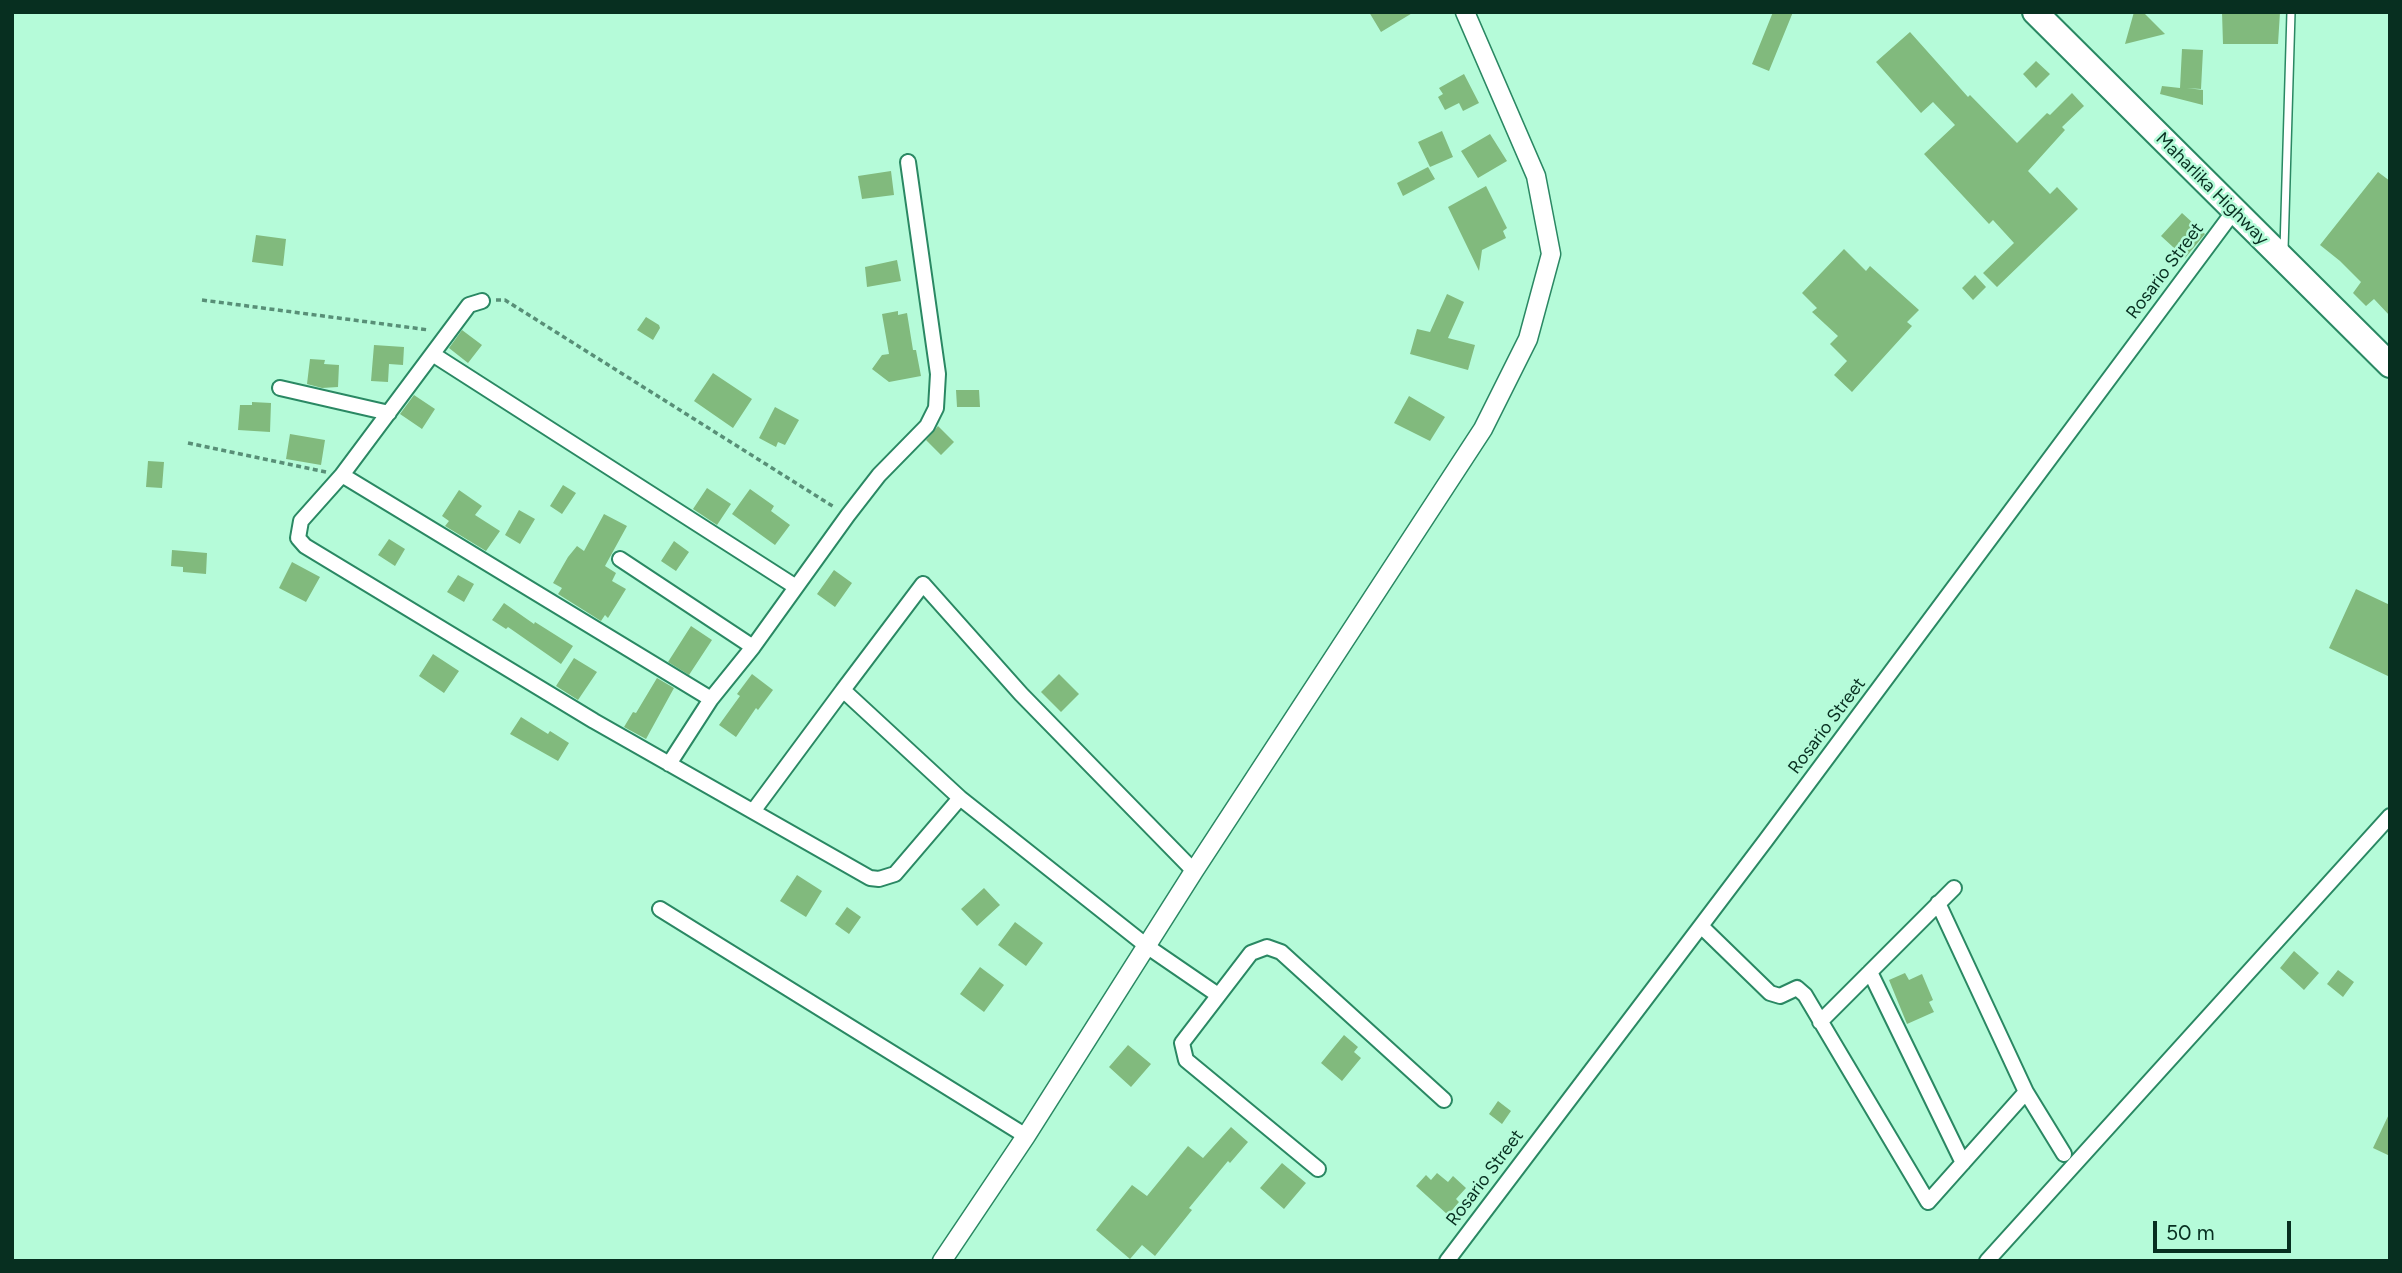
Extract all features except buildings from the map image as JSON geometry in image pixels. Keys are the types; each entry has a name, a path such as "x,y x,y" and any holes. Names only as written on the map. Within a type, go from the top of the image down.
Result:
{"highway":[{"name":"Maharlika Highway","path":"2035,12 2390,365"}],"street":[{"path":"942,1261 1026,1136 1194,871 1483,429 1528,339 1551,254 1536,176 1465,12"},
{"path":"669,764 712,699 848,515 879,475 927,426 936,408 938,374 908,162"},
{"name":"Rosario Street","path":"1447,1261 1701,926 2234,211"},
{"path":"482,301 469,305 342,475 301,521 298,538 305,547 594,722 754,810 854,869 879,880 895,874 960,798"},
{"path":"434,355 796,587"},
{"path":"281,388 388,413"},
{"path":"342,475 712,699"},
{"path":"620,559 753,647"},
{"path":"754,810 923,584 1021,694 1194,871"},
{"path":"844,691 960,798 1148,947 1218,995"},
{"path":"1987,1261 2390,816"},
{"path":"1820,1022 1954,888"},
{"path":"1938,903 2026,1092 2064,1154"},
{"path":"660,909 1026,1136"},
{"path":"1701,926 1770,993 1780,996 1797,988 1805,995 1928,1202 2026,1092"},
{"path":"1318,1169 1186,1060 1182,1043 1251,953 1267,947 1281,952 1444,1100"},
{"path":"1870,972 1963,1163"}],"lane":[{"path":"2284,260 2291,12"}],"path":[{"path":"202,300 449,333"},
{"path":"482,301 505,300 848,515"},
{"path":"188,443 342,475"}]}
